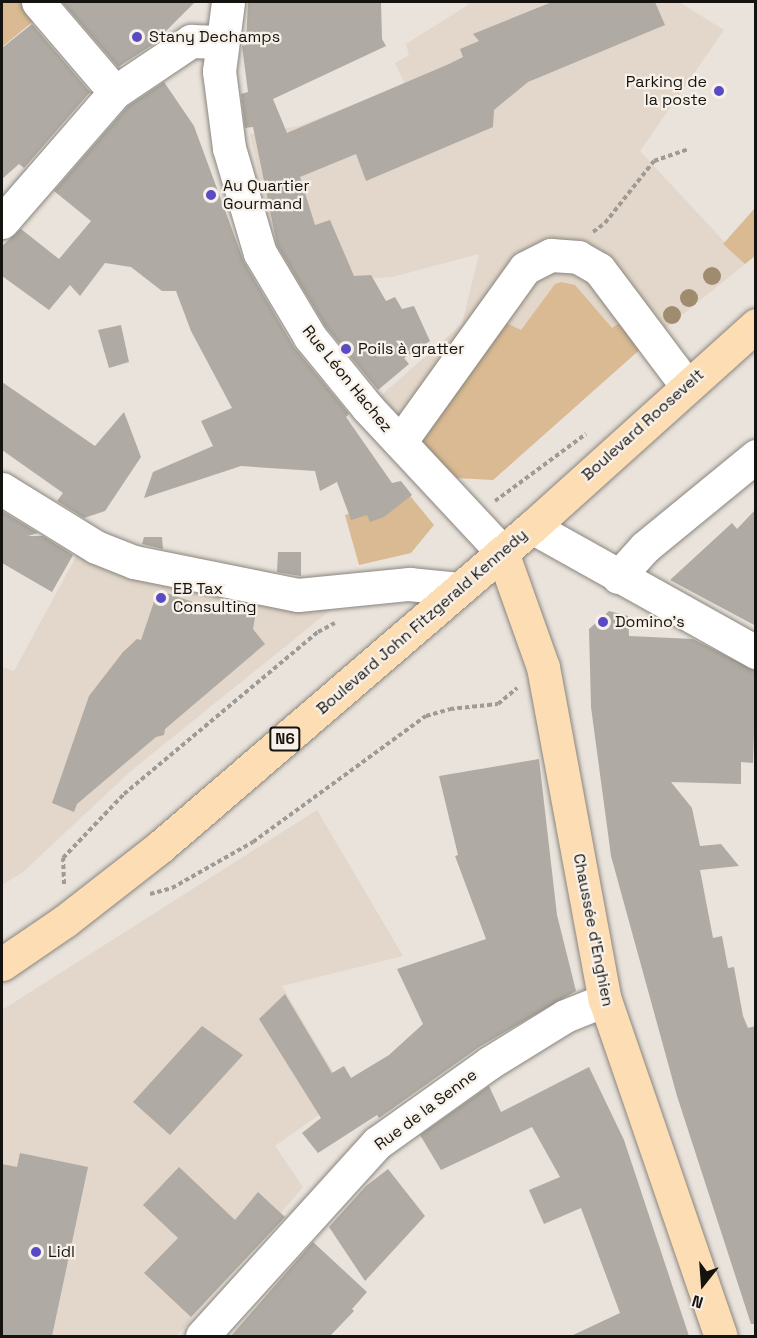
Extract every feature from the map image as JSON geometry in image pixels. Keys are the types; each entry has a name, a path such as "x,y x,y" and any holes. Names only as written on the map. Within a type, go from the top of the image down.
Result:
{"main road":[{"name":"Boulevard Roosevelt","path":"532,527 756,325"},
{"name":"Boulevard John Fitzgerald Kennedy","path":"2,964 65,921 161,846 532,527"},
{"name":"Chaussée d'Enghien","path":"502,552 543,667 605,1000 721,1336"}],"street":[{"path":"38,2 115,92"},
{"name":"Rue Léon Hachez","path":"228,2 220,42 219,71 229,148 260,253 310,337 400,442 502,552"},
{"path":"2,222 115,92 191,41 220,42"},
{"path":"400,442 525,268 535,260 563,254 599,269 687,386"},
{"path":"618,577 645,547 756,456"},
{"path":"2,489 96,547 134,562 298,595 410,584 459,589"},
{"path":"532,527 756,652"},
{"name":"Rue de la Senne","path":"202,1336 377,1143 489,1063 565,1016 605,1000"}],"path":[{"path":"563,254 605,223 654,161 689,149"},
{"path":"65,921 63,858 124,794 318,632 337,622"},
{"path":"140,898 172,888 254,842 426,716 450,709 498,704 543,667"}],"shaded area":[{"path":"2,2 27,2 40,16 2,47"},
{"path":"466,2 679,2 724,30 640,151 745,264 645,345 493,480 457,478 376,400 462,324 479,254 392,277 344,280 295,299 275,245 250,134 299,126 405,84 395,63 409,55 406,44 468,5"},
{"path":"755,208 755,256 745,264 723,244"},
{"path":"561,282 575,285 612,328 627,318 645,345 493,480 457,478 415,438 500,320 521,330 555,284"},
{"path":"407,492 434,525 411,553 359,565 345,515 391,502"},
{"path":"77,555 188,589 343,600 132,770 23,872 2,885 2,667 14,671"},
{"path":"317,810 403,956 282,986 347,1095 275,1146 303,1187 177,1336 2,1336 2,1010"}],"building":[{"path":"62,2 195,2 152,45 118,67"},
{"path":"248,2 381,2 382,39 386,46 273,99 287,133 449,64 463,57 460,49 479,41 473,34 552,2 655,2 665,25 528,82 494,110 493,127 366,181 356,154 300,177 315,225 330,220 354,276 371,275 386,301 395,297 402,309 414,306 430,341 404,358 409,364 378,390 325,326 277,245 253,127 245,128 241,94 248,92 242,46 246,45"},
{"path":"32,24 90,92 24,168 19,164 2,179 2,48"},
{"path":"164,82 194,126 244,262 294,347 349,414 346,417 392,483 401,481 412,495 384,517 370,522 367,515 351,520 337,482 320,491 315,471 241,466 144,498 153,472 213,446 201,421 232,408 191,331 176,291 162,291 131,267 105,263 80,296 70,285 49,310 2,276 2,246 21,229 59,259 91,221 54,191 128,106"},
{"path":"121,325 129,362 109,368 98,330"},
{"path":"2,382 95,446 124,412 141,457 105,511 84,518 57,501 63,493 2,450"},
{"path":"756,509 756,626 670,580 732,523 737,529"},
{"path":"2,511 38,533 28,536 43,536 73,555 52,592 2,563"},
{"path":"144,537 162,537 163,549 142,544"},
{"path":"278,552 301,552 301,576 277,572"},
{"path":"158,590 196,603 256,611 253,629 265,644 165,729 164,735 156,737 77,804 74,812 52,803 89,696 123,652 137,639 141,640"},
{"path":"609,611 628,616 629,636 693,639 756,671 753,763 741,762 741,784 671,782 692,808 700,846 721,844 739,866 700,870 713,938 722,936 728,968 734,967 743,1016 748,1028 756,1026 756,1324 751,1324 677,1096 611,856 591,707 589,629"},
{"path":"539,759 557,915 576,991 479,1047 379,1118 377,1115 318,1153 302,1133 321,1118 259,1019 285,994 332,1073 344,1066 351,1078 389,1055 423,1024 397,969 486,939 455,856 458,855 439,776"},
{"path":"202,1026 243,1055 170,1135 133,1102"},
{"path":"589,1067 624,1140 689,1336 571,1336 620,1313 581,1208 544,1224 529,1190 560,1177 532,1127 441,1170 420,1135 489,1086 501,1112"},
{"name":"Lidl","path":"20,1153 88,1167 52,1336 2,1336 2,1164 17,1167"},
{"path":"179,1167 235,1220 258,1192 285,1217 191,1317 144,1273 178,1238 143,1205"},
{"path":"388,1169 425,1216 365,1281 329,1227 366,1186"},
{"path":"313,1242 367,1292 352,1309 354,1311 330,1336 231,1336"}],"place":[{"name":"Stany Dechamps","path":"137,37"},
{"name":"Parking de la poste","path":"719,91"},
{"name":"Au Quartier Gourmand","path":"211,195"},
{"name":"Poils à gratter","path":"346,349"},
{"name":"EB Tax Consulting","path":"161,598"},
{"name":"Domino's","path":"603,622"},
{"name":"Lidl","path":"36,1252"}]}
